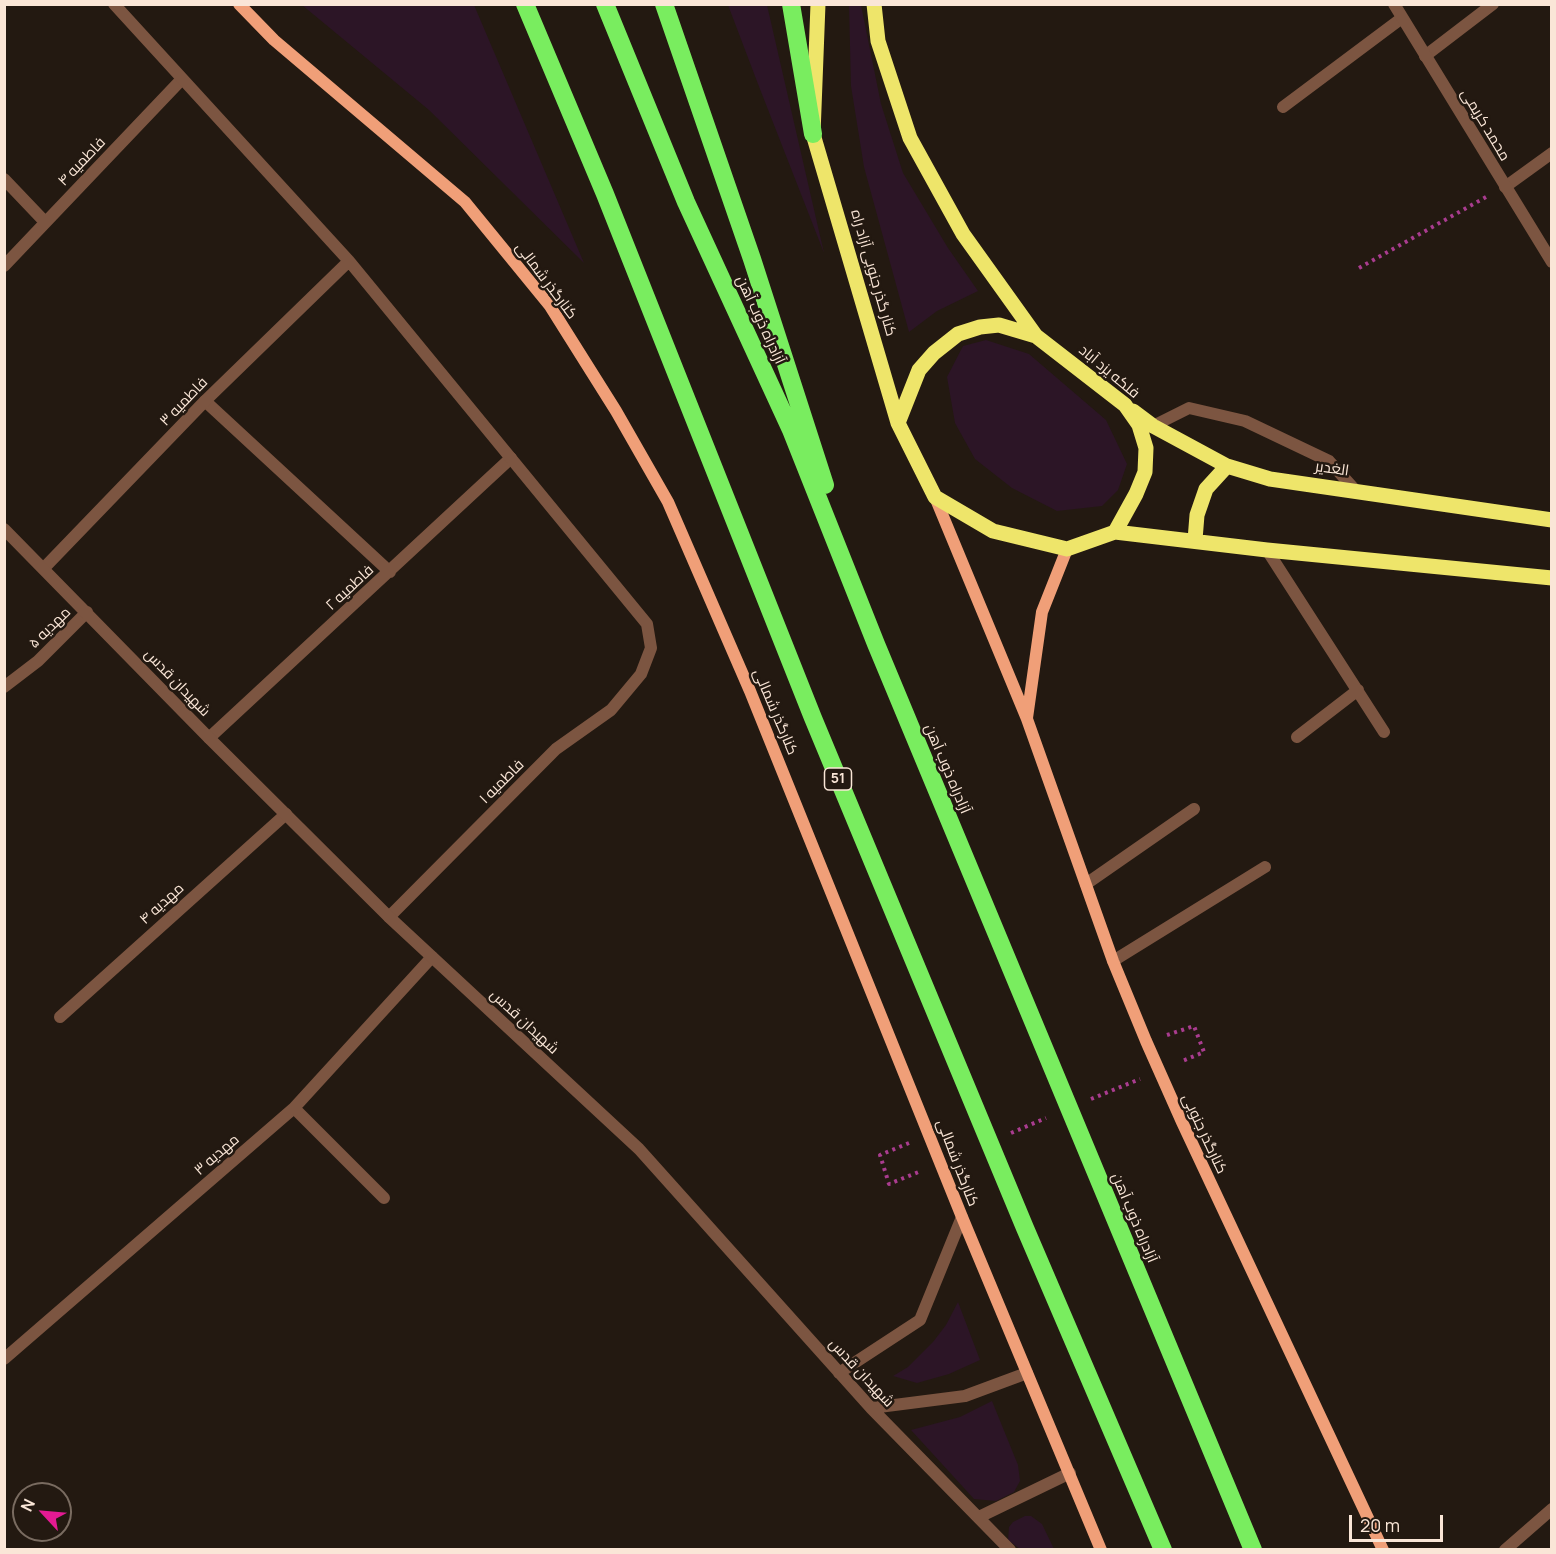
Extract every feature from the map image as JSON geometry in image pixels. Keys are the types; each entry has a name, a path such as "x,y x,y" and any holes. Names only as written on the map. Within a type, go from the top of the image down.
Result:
{"highway":[{"name":"51","path":"525,4 605,194 813,718 1029,1239 1163,1550"},
{"name":"آزادراه ذوب آهن","path":"605,4 686,202 791,430 876,644 1253,1550"},
{"path":"664,4 748,248 876,644"},
{"path":"791,4 813,134"}],"main road":[{"name":"کنارگذر شمالی","path":"239,4 274,40 465,202 550,306 616,411 673,512 754,700 962,1217 1101,1550"},
{"name":"کنار گذر جنوبی آزاد راه","path":"818,4 813,134 898,423"},
{"path":"874,4 879,41 910,138 963,234 1036,336"},
{"name":"فلکه یزد آباد","path":"898,423 919,370 934,353 958,334 980,327 999,325 1036,336 1125,405 1139,425 1146,448 1145,472 1115,532"},
{"name":"الغدیر","path":"1125,405 1153,426 1227,466 1270,478 1551,520"},
{"path":"898,423 935,497 993,531 1067,549 1115,532 1267,550 1551,578"},
{"path":"1195,540 1197,515 1206,489 1227,466"},
{"name":"کنارگذر جنوبی","path":"935,497 1027,719 1113,961 1146,1041 1186,1132 1383,1550"},
{"path":"1027,719 1042,612 1067,549"}],"street":[{"path":"114,4 349,261 511,458"},
{"name":"محمد کریمی","path":"1394,4 1551,262"},
{"path":"1425,56 1493,4"},
{"path":"1283,107 1402,18"},
{"name":"فاطمیه ۴","path":"4,266 182,80"},
{"path":"1505,187 1551,153"},
{"path":"4,179 45,222"},
{"name":"فاطمیه ۳","path":"44,568 205,401 349,261"},
{"path":"205,401 390,572"},
{"path":"1153,426 1189,408 1245,421 1329,461 1356,491"},
{"name":"فاطمیه ۲","path":"209,738 511,458"},
{"name":"فاطمیه ۱","path":"389,917 556,749 611,710 641,674 651,648 647,624 511,458"},
{"name":"شهیدان قدس","path":"4,529 389,917 639,1149 871,1408 1010,1550"},
{"path":"1267,550 1384,732"},
{"name":"مهدیه ۵","path":"4,687 38,661 87,612"},
{"path":"1297,738 1358,690"},
{"path":"1086,884 1194,809"},
{"name":"مهدیه ۴","path":"60,1017 286,814"},
{"path":"1113,961 1265,867"},
{"name":"مهدیه ۳","path":"4,1359 294,1108 432,957"},
{"path":"294,1108 384,1198"},
{"path":"839,1373 920,1320 962,1217"},
{"path":"871,1408 965,1396 1028,1373"},
{"path":"980,1517 1070,1473"},
{"path":"1505,1550 1551,1509"}],"path":[{"path":"1359,268 1505,187"},
{"path":"1146,1041 1194,1026 1204,1052"},
{"path":"889,1184 880,1155 930,1135"}],"shaded area":[{"path":"302,5 474,5 584,263 429,110"},
{"path":"728,5 767,5 824,253 758,84"},
{"path":"849,5 861,5 881,104 903,173 948,248 978,291 937,311 909,332 864,167 851,86"},
{"path":"986,340 1029,354 1106,420 1127,464 1118,490 1102,506 1057,511 1012,488 975,459 955,423 947,377 963,346"},
{"path":"958,1302 980,1360 949,1374 917,1383 893,1376 908,1367 933,1342 946,1325"},
{"path":"992,1401 1018,1465 1020,1481 1014,1492 996,1501 974,1499 911,1430 960,1417"},
{"path":"1025,1516 1031,1516 1042,1524 1054,1549 1020,1549 1008,1540 1009,1527 1013,1522"}]}
